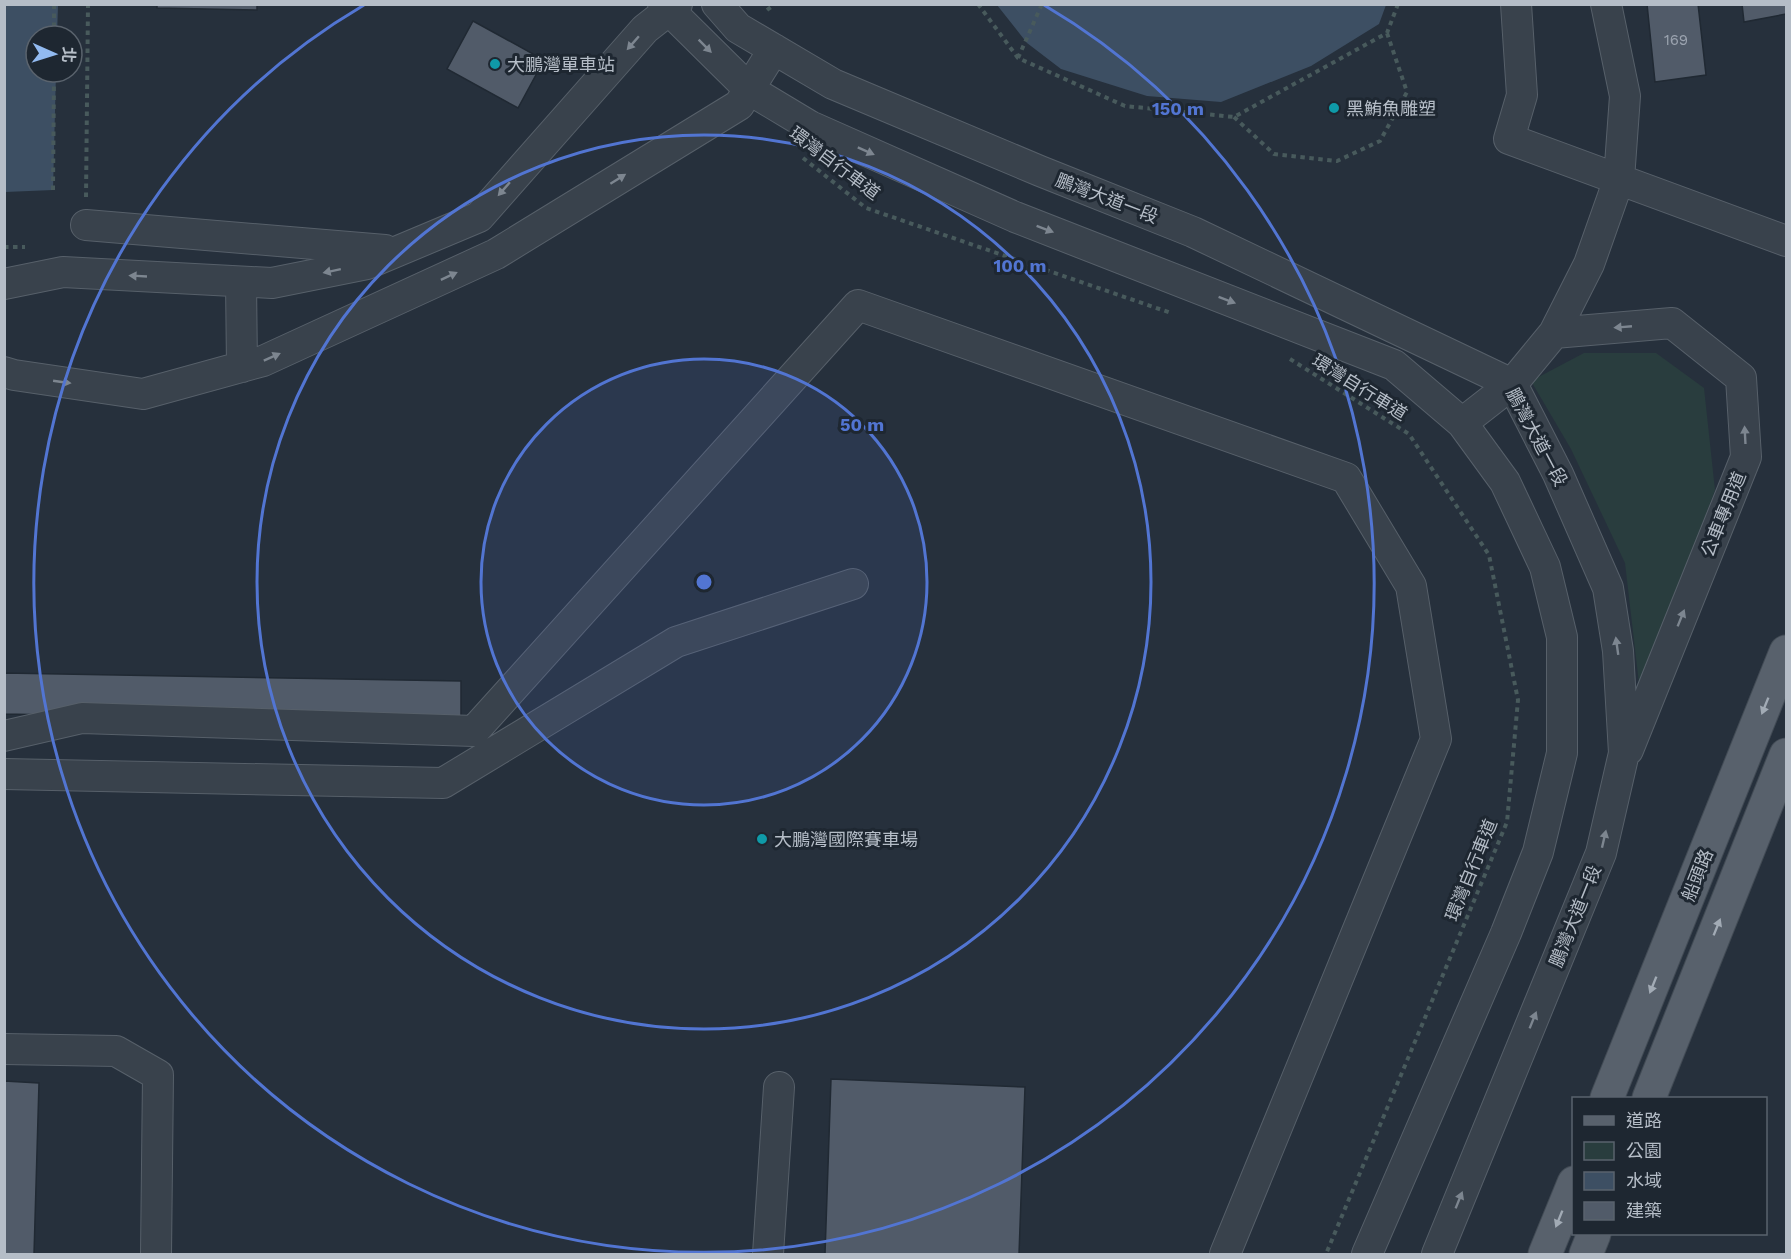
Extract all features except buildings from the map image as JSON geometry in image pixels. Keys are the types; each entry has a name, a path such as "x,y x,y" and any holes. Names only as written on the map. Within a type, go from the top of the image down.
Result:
{"main road":[{"name":"船頭路","path":"1607,1097 1786,652"},
{"path":"1648,1097 1786,755"},
{"path":"1665,954 1701,968"},
{"path":"1545,1254 1572,1188"},
{"path":"1586,1254 1593,1235"}],"street":[{"name":"鵬灣大道一段","path":"717,4 738,28 833,84 1040,171 1194,232 1512,384 1558,474 1608,588 1618,651 1624,753 1601,853 1437,1254"},
{"path":"1516,4 1522,95 1509,139 1786,241"},
{"path":"1462,423 1512,384 1554,333 1589,264 1619,180 1625,96 1606,4"},
{"path":"4,284 63,272 272,283 367,264 479,217 645,29 670,7 750,90 810,126 1015,217 1394,365 1462,423 1505,483 1545,567 1562,638 1562,753 1539,852 1367,1254"},
{"path":"4,372 143,394 263,361 496,254 739,105 774,49"},
{"path":"86,225 397,251"},
{"path":"241,282 242,367"},
{"path":"4,736 81,718 474,731 858,305 1346,478 1411,586 1436,739 1225,1254"},
{"name":"公車專用道","path":"1554,333 1672,323 1741,378 1746,457 1620,770"},
{"path":"4,774 443,783 676,642 853,584"},
{"path":"4,1049 116,1051 158,1076 156,1254"},
{"path":"768,1254 778,1087"}],"path":[{"path":"54,4 54,24"},
{"path":"86,225 88,4"},
{"path":"978,4 1018,58 1125,106 1234,117 1387,33"},
{"path":"1018,58 1042,4"},
{"path":"1234,117 1274,154 1337,160 1380,141 1407,92 1387,33 1398,4"},
{"path":"53,190 54,84"},
{"name":"環灣自行車道","path":"795,151 866,208 1172,313"},
{"path":"4,248 28,247"},
{"name":"環灣自行車道","path":"1283,354 1409,434 1489,555 1518,700 1507,822 1326,1254"}],"green space":[{"path":"1584,353 1656,353 1704,388 1715,490 1640,692 1625,563 1571,449 1531,381"}],"water":[{"path":"4,5 58,5 57,24 24,24 24,84 56,84 53,190 5,192"},
{"path":"997,5 1386,5 1379,24 1311,66 1221,102 1147,96 1061,69 1027,43"}],"place":[{"name":"大鵬灣單車站","path":"495,64"},
{"name":"黑鮪魚雕塑","path":"1334,108"},
{"name":"大鵬灣國際賽車場","path":"762,839"}]}
